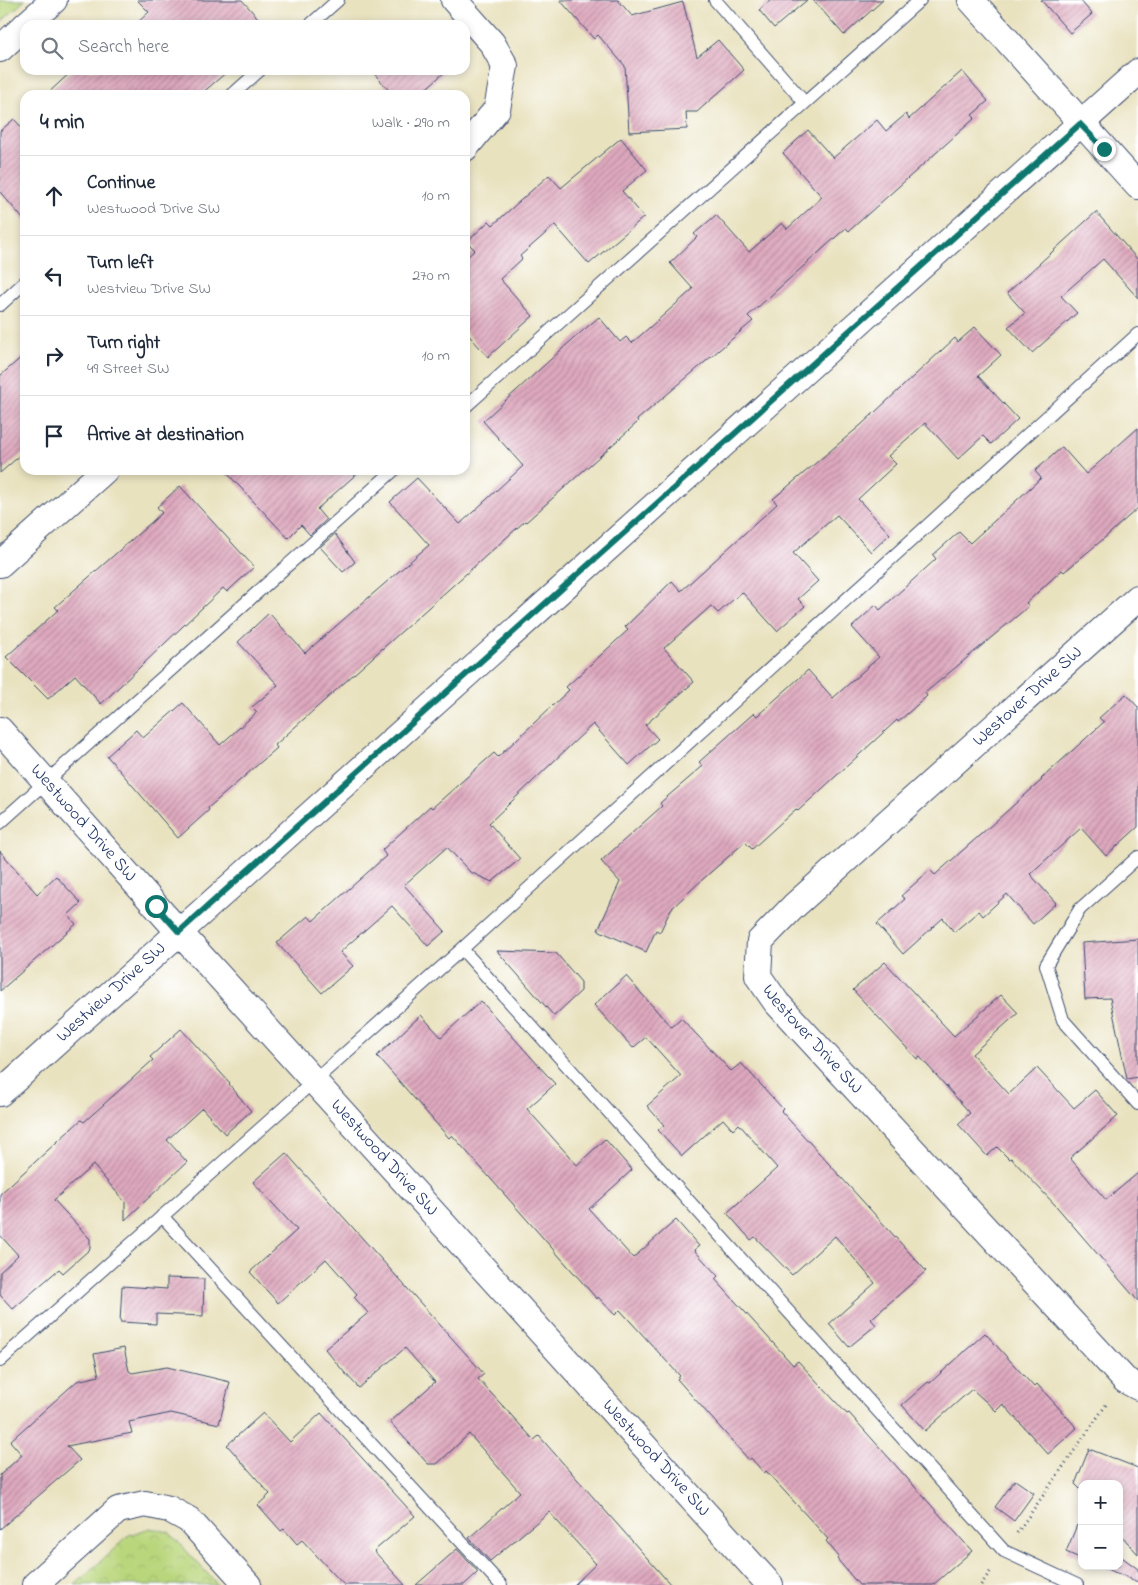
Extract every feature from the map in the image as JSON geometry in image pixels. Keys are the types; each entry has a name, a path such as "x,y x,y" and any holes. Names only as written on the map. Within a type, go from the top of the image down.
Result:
{"street":[{"path":"32,20 54,0"},
{"path":"454,0 492,43 505,66 497,109 470,142"},
{"path":"971,0 1080,124 1138,186"},
{"path":"0,48 20,31"},
{"name":"Westview Drive SW","path":"0,1093 1138,72"},
{"path":"0,564 99,475"},
{"name":"Westover Drive SW","path":"1131,1383 776,1002 758,976 760,940 794,906 1138,598"},
{"name":"Westwood Drive SW","path":"0,730 179,932 315,1080 770,1585"},
{"path":"36,1585 118,1510 145,1504 169,1510 189,1520 248,1585"}],"lane":[{"path":"316,20 338,0"},
{"path":"715,0 805,103"},
{"path":"470,403 920,0"},
{"path":"238,90 254,75"},
{"path":"0,305 20,287"},
{"path":"0,1360 462,949 1138,334"},
{"path":"0,823 388,475"},
{"path":"1138,857 1080,909 1046,964 1063,1020 1138,1104"},
{"path":"462,949 1004,1551 1077,1585"},
{"path":"162,1216 500,1585"}],"path":[{"path":"980,1585 1131,1383"}],"green space":[{"path":"0,0 25,0 0,23"},
{"path":"150,1528 169,1532 218,1585 75,1585 129,1535"}],"building":[{"path":"137,0 242,0 260,20 140,20 149,12"},
{"path":"560,0 618,0 632,16 683,2 697,57 718,40 744,70 697,112 686,112 687,129 629,132 625,66 598,35 594,39"},
{"path":"771,0 807,0 774,28 759,10"},
{"path":"813,0 883,0 844,35"},
{"path":"1041,0 1080,0 1092,14 1070,33"},
{"path":"962,71 988,101 972,115 975,118 849,231 846,228 748,316 753,321 637,420 638,422 335,691 275,745 277,748 208,808 209,810 178,838 107,756 136,730 143,738 183,703 220,745 257,712 252,707 278,685 238,642 269,613 305,653 429,545 390,502 417,478 460,524 523,466 483,421 572,340 599,317 620,342 626,337 632,343 693,289 670,263 697,237 694,234 716,215 749,252 782,223 787,229 822,197 783,153 808,130 833,158 877,120 886,131 906,114 909,119"},
{"path":"68,75 223,75 206,90 51,90"},
{"path":"375,75 441,75 425,90 389,90"},
{"path":"14,119 20,126 20,215 0,192 0,131"},
{"path":"621,138 647,170 622,191 644,217 589,264 555,225 520,256 522,259 500,279 533,316 488,357 470,337 470,254 475,250 470,245 470,239 489,221 493,225 549,175 561,188"},
{"path":"1096,212 1138,260 1138,298 1103,259 1061,296 1077,313 1032,353 1008,327 1025,313 1007,293"},
{"path":"975,327 1001,355 978,376 1018,419 991,444 983,436 958,459 925,423 888,456 896,464 858,499 890,534 871,552 837,515 793,553 818,581 798,599 805,606 777,631 742,592 718,613 711,606 664,648 694,682 645,725 658,739 629,765 593,724 489,823 520,859 492,882 470,872 447,847 404,885 445,931 428,946 392,906 340,952 353,966 322,993 277,943 308,916 313,921 386,856 382,850 430,806 432,808 494,753 498,757 569,690 566,687 628,630 625,627 672,581 681,591 777,504 773,499 861,425 955,338 958,342"},
{"path":"20,358 20,455 0,473 0,376"},
{"path":"1138,428 1138,508 1064,572 1062,570 1026,603 1029,606 925,693 927,696 898,722 897,720 798,811 796,809 752,849 745,842 703,879 671,909 660,932 656,930 646,952 598,930 620,882 601,861 662,806 660,803 703,766 699,762 754,713 757,716 808,670 833,698 879,657 852,627 876,605 880,610 936,559 933,555 959,532 970,543 1041,478 1035,471 1062,447 1086,474"},
{"path":"229,475 355,475 317,509 326,520 310,535 301,525 288,538"},
{"path":"180,486 254,567 227,592 223,588 101,704 75,675 48,699 6,657 58,610 55,607 162,513 157,507"},
{"path":"335,534 355,562 343,572 320,547"},
{"path":"1126,694 1138,707 1138,827 1106,856 1081,828 1030,874 1056,903 1033,924 1007,894 983,916 979,911 954,932 943,918 903,954 877,924 905,899 901,896 930,870 935,875 1042,780 1104,722 1099,718"},
{"path":"0,851 37,894 56,876 81,903 68,915 76,924 0,991"},
{"path":"1138,939 1138,1077 1127,1079 1110,998 1085,999 1082,943"},
{"path":"497,951 556,953 581,982 581,991 554,1016"},
{"path":"885,962 954,1036 1001,995 1018,1013 972,1054 1009,1094 1037,1068 1074,1108 1095,1090 1118,1116 1070,1158 1106,1200 1138,1173 1138,1301 1057,1207 1011,1158 1009,1159 997,1147 987,1156 958,1124 970,1113 920,1057 917,1059 853,990"},
{"path":"626,976 671,1027 681,1018 731,1071 741,1063 783,1109 781,1111 926,1271 871,1319 876,1325 849,1347 829,1324 875,1283 835,1236 792,1275 755,1237 751,1240 727,1213 777,1168 739,1124 733,1130 723,1119 682,1156 658,1130 664,1125 647,1106 681,1076 646,1037 633,1048 594,1005"},
{"path":"481,1001 555,1084 527,1109 577,1165 605,1139 632,1170 589,1209 633,1258 676,1220 699,1246 694,1250 718,1276 715,1279 793,1365 798,1361 847,1414 849,1413 972,1551 933,1585 859,1585 837,1559 839,1557 826,1541 828,1539 766,1471 764,1473 751,1458 749,1460 677,1379 680,1376 620,1310 615,1315 598,1297 597,1299 452,1135 449,1138 377,1056 421,1015 441,1037"},
{"path":"181,1029 230,1083 251,1111 225,1134 202,1108 167,1140 187,1162 125,1220 125,1202 93,1165 54,1200 90,1239 90,1249 63,1273 59,1269 13,1309 0,1295 0,1272 18,1255 0,1235 0,1194 81,1120 84,1122 153,1060 150,1057"},
{"path":"286,1153 484,1374 478,1379 534,1440 539,1436 671,1585 574,1585 596,1564 549,1512 490,1561 469,1538 520,1492 469,1434 437,1464 428,1464 390,1422 435,1382 405,1348 359,1388 344,1372 325,1349 368,1313 354,1297 357,1294 326,1259 278,1303 250,1272 297,1230 253,1182"},
{"path":"167,1278 204,1279 203,1316 156,1314 156,1324 120,1322 122,1286 167,1289"},
{"path":"985,1333 1034,1387 1037,1384 1077,1428 1048,1454 1003,1404 996,1411 972,1389 925,1431 902,1405 928,1382 930,1383"},
{"path":"124,1348 129,1371 132,1373 167,1367 230,1382 219,1424 171,1413 129,1422 132,1433 67,1446 80,1460 0,1529 0,1475 22,1455 10,1441 77,1381 99,1376 94,1354"},
{"path":"263,1413 290,1442 321,1413 415,1516 374,1551 405,1585 344,1585 302,1540 297,1544 284,1529 281,1531 258,1505 270,1494 227,1445"},
{"path":"1089,1449 1138,1468 1138,1554 1123,1537 1123,1480 1078,1480 1078,1487 1075,1484"},
{"path":"1015,1480 1034,1493 1014,1521 995,1507"},
{"path":"1077,1525 1078,1557 1066,1552"},
{"path":"457,1549 478,1572 464,1585 416,1585"},
{"path":"1123,1558 1138,1569 1138,1582 1110,1570 1123,1570"}],"route":[{"path":"156,906 179,932 1080,124 1104,149"}]}
